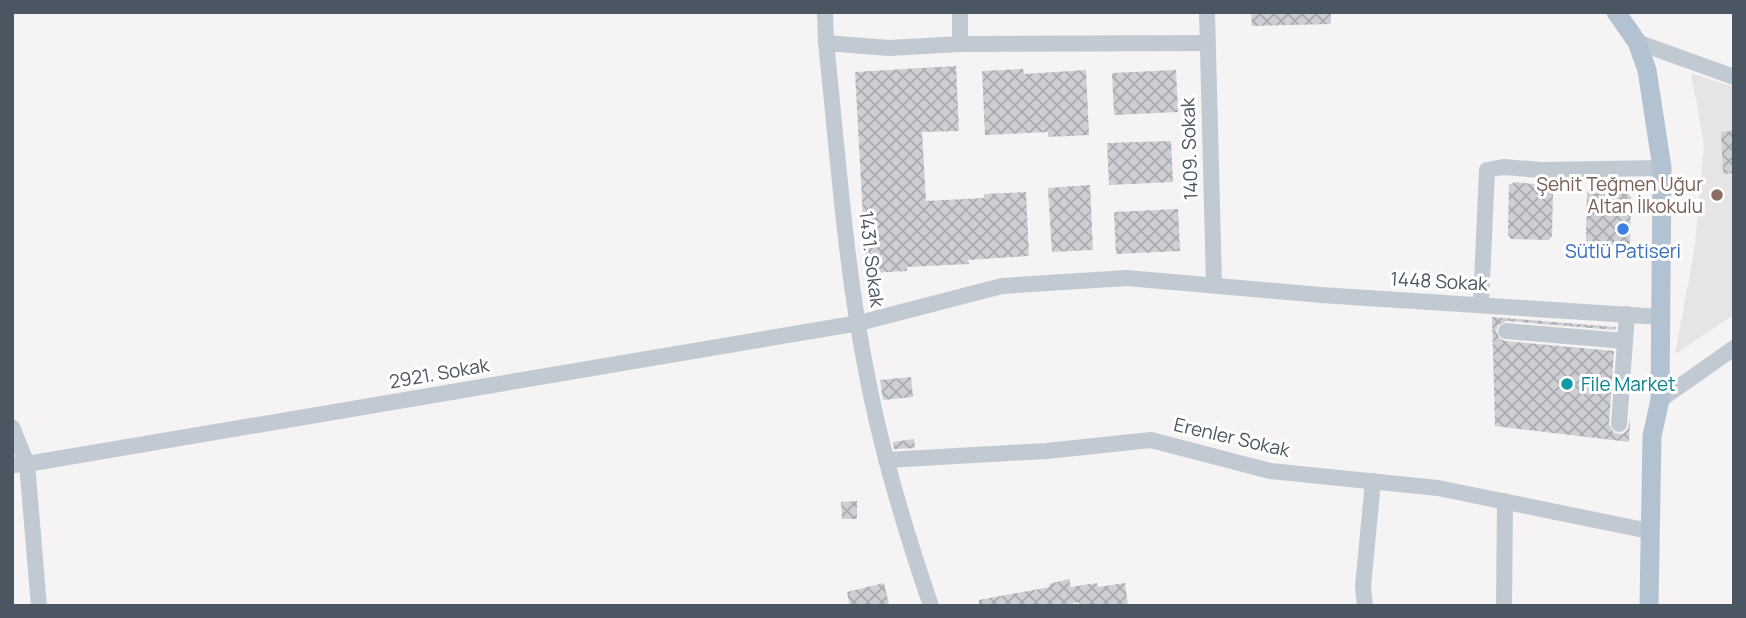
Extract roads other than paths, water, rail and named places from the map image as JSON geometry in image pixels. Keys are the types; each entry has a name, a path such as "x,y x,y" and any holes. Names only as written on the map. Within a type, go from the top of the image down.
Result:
{"main road":[{"path":"1616,12 1637,42 1647,70 1662,168 1660,400 1653,436 1649,606"}],"street":[{"name":"1431. Sokak","path":"825,12 825,43 866,374 905,529 931,606"},
{"path":"960,12 960,44"},
{"name":"1409. Sokak","path":"1207,12 1214,285"},
{"path":"1637,42 1734,77"},
{"path":"825,43 889,48 960,44 1207,43"},
{"path":"1481,304 1488,170 1503,167 1542,170 1662,168"},
{"name":"1448 Sokak","path":"859,323 1002,286 1127,278 1321,295 1661,317"},
{"path":"1619,424 1627,314"},
{"name":"2921. Sokak","path":"20,464 859,323"},
{"path":"1506,331 1625,341"},
{"path":"1660,400 1734,348"},
{"path":"12,427 20,464 40,606"},
{"name":"Erenler Sokak","path":"886,460 1046,451 1152,440 1270,471 1438,488 1649,531"},
{"path":"1365,606 1363,587 1373,481"},
{"path":"1504,606 1505,502"}],"place":[{"name":"Şehit Teğmen Uğur Altan İlkokulu","path":"1717,195"},
{"name":"Sütlü Patiseri","path":"1623,229"},
{"name":"File Market","path":"1567,384"}]}
